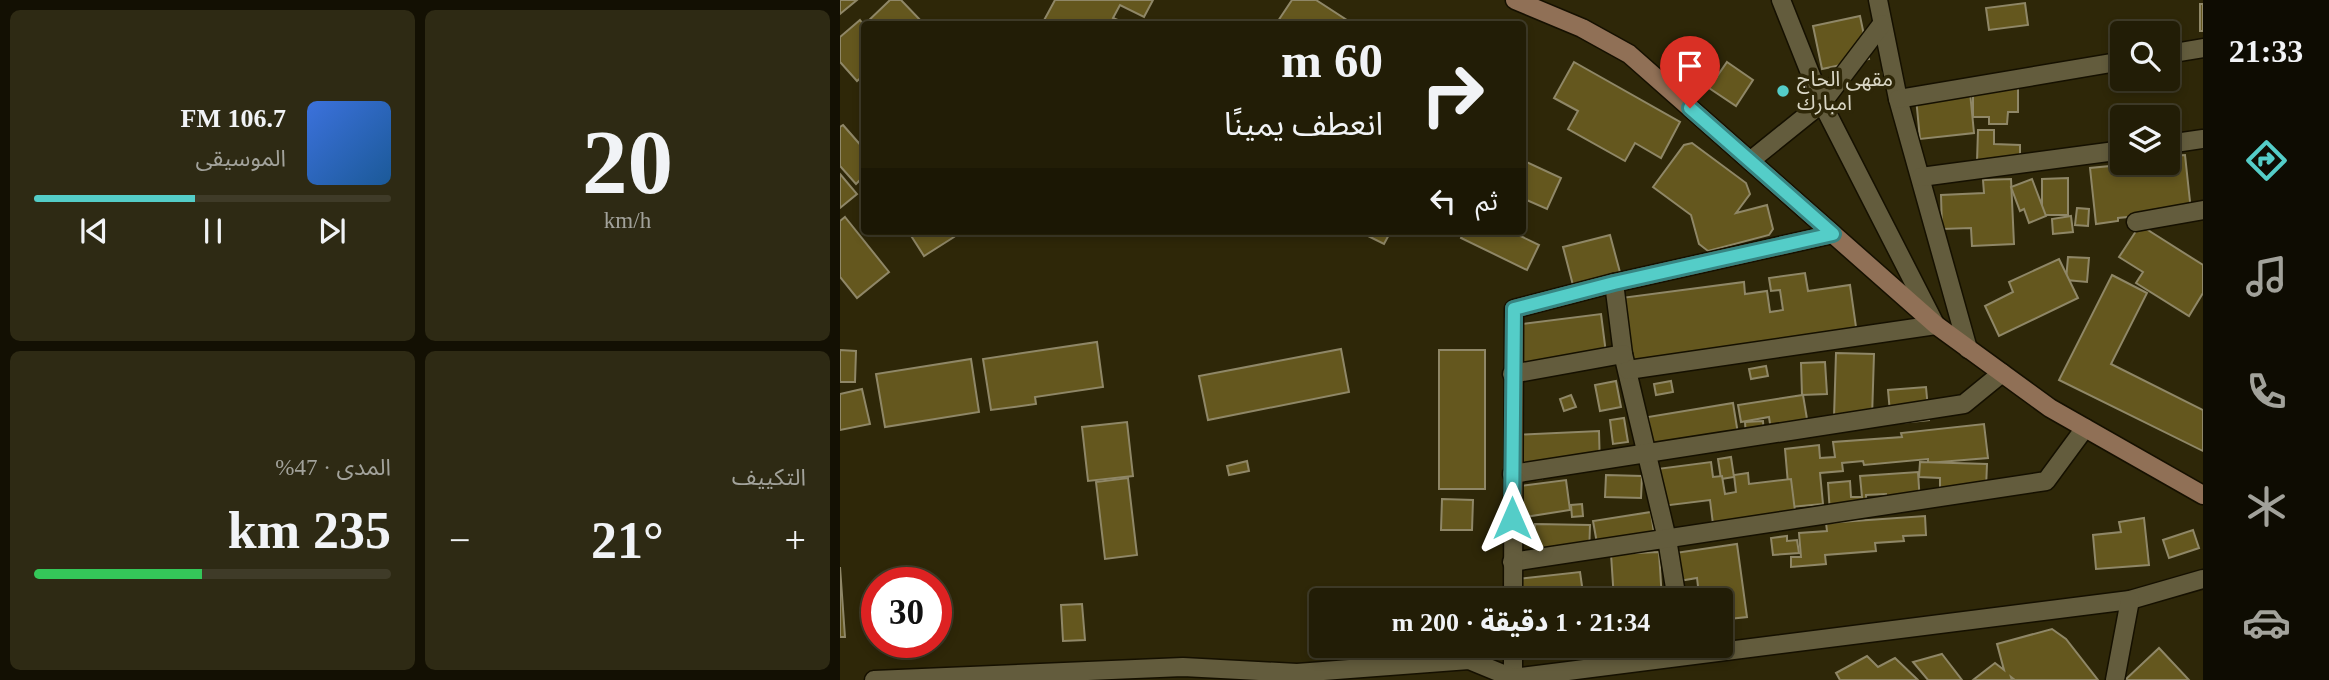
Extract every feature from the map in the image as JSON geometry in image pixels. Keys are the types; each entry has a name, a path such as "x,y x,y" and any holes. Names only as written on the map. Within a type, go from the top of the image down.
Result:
{"main road":[{"path":"1515,0 1582,28 1629,54 1936,325 2050,408 2203,495"}],"street":[{"path":"1512,374 1936,325 1822,103 1781,0"},
{"path":"1878,0 1898,99 1968,348"},
{"path":"1750,161 1822,103 1882,24"},
{"path":"2180,52 2203,48"},
{"path":"1898,99 2110,63"},
{"path":"2180,142 2203,139"},
{"path":"1921,177 2110,152"},
{"path":"2136,222 2203,210"},
{"path":"1513,588 1514,309 1614,283 1833,234"},
{"path":"1614,283 1626,362 1667,538 1675,588"},
{"path":"1512,474 1964,404 2002,373"},
{"path":"1512,562 2046,481 2085,428"},
{"path":"1733,645 2130,600 2203,579"},
{"path":"2115,680 2130,600"},
{"path":"1513,658 1513,678"},
{"path":"874,680 1183,667 1297,677 1469,660 1513,678 1640,658"},
{"path":"1469,660 1484,680"}],"building":[{"path":"840,0 857,0 840,14"},
{"path":"890,0 901,0 921,21 868,21"},
{"path":"1055,0 1153,0 1144,17 1120,5 1113,18 1120,21 1044,21"},
{"path":"1292,0 1316,0 1348,21 1278,21"},
{"path":"2025,3 2028,25 1989,30 1986,8"},
{"path":"2200,4 2203,4 2203,31 2200,31"},
{"path":"1860,16 1869,59 1822,69 1813,26"},
{"path":"861,21 861,78 857,81 840,62 840,37"},
{"path":"1574,62 1680,122 1661,158 1635,143 1625,161 1568,129 1578,111 1554,98"},
{"path":"1727,62 1753,80 1736,106 1709,88"},
{"path":"1973,83 2018,83 2018,112 2008,112 2007,124 1989,124 1989,117 1973,117"},
{"path":"1970,92 1974,133 1920,139 1916,98"},
{"path":"843,125 861,146 861,179 856,184 840,166 840,127"},
{"path":"1978,130 1994,130 1994,144 2020,145 2020,162 1977,162"},
{"path":"1692,143 1746,183 1750,194 1736,213 1767,205 1773,229 1769,235 1708,251 1699,244 1691,215 1653,187 1684,145"},
{"path":"2180,155 2185,155 2191,211 2118,218 2118,221 2096,224 2090,168 2110,166 2110,175 2180,175"},
{"path":"1526,162 1561,178 1547,209 1526,200"},
{"path":"840,174 857,194 840,208"},
{"path":"2068,178 2068,215 2042,215 2042,179"},
{"path":"2011,179 2014,244 1972,246 1971,228 1942,229 1941,195 1984,193 1983,180"},
{"path":"2032,179 2046,216 2029,223 2024,209 2020,211 2011,187"},
{"path":"2077,208 2089,209 2088,226 2075,225"},
{"path":"2071,216 2073,232 2053,234 2052,219"},
{"path":"845,217 889,272 857,298 840,277 840,221"},
{"path":"2140,225 2203,265 2203,293 2189,316 2136,283 2143,272 2119,257"},
{"path":"911,235 953,235 954,237 924,256"},
{"path":"1366,235 1389,235 1384,244"},
{"path":"1462,235 1518,235 1539,245 1527,270 1461,238"},
{"path":"1610,235 1621,276 1574,289 1563,247"},
{"path":"2068,257 2089,258 2087,282 2066,280"},
{"path":"2059,259 2078,298 1999,336 1985,306 2013,292 2009,282"},
{"path":"1805,273 1808,291 1850,285 1858,341 1630,362 1621,298 1744,282 1745,294 1767,291 1770,312 1783,310 1780,290 1771,291 1769,278"},
{"path":"2112,275 2147,293 2111,364 2203,410 2203,451 2059,380"},
{"path":"1601,314 1606,353 1520,364 1515,325"},
{"path":"1097,342 1103,387 1035,397 1036,404 991,410 983,359"},
{"path":"1341,349 1349,392 1208,420 1199,376"},
{"path":"840,350 856,351 855,382 840,382"},
{"path":"1439,350 1485,350 1485,489 1439,489"},
{"path":"1836,353 1874,354 1872,418 1834,417"},
{"path":"971,359 979,412 885,427 876,374"},
{"path":"1825,362 1827,394 1802,395 1801,363"},
{"path":"1766,366 1768,376 1751,379 1749,369"},
{"path":"1616,381 1621,407 1600,411 1595,385"},
{"path":"1671,381 1673,392 1656,395 1654,384"},
{"path":"1926,387 1929,420 1891,424 1888,390"},
{"path":"862,389 870,424 840,430 840,394"},
{"path":"1571,395 1576,407 1564,411 1560,399"},
{"path":"1803,395 1809,431 1772,437 1769,417 1741,422 1738,405"},
{"path":"1733,403 1739,440 1654,454 1648,417"},
{"path":"1624,418 1628,442 1613,444 1610,420"},
{"path":"1763,421 1764,437 1746,438 1745,422"},
{"path":"1127,422 1133,476 1088,481 1082,427"},
{"path":"1984,424 1988,458 1928,463 1928,459 1864,465 1863,461 1842,463 1843,471 1820,473 1823,504 1790,507 1785,449 1819,445 1820,458 1835,457 1833,442 1902,437 1901,433"},
{"path":"1599,431 1600,468 1542,470 1542,479 1514,480 1512,435"},
{"path":"1731,457 1734,477 1721,479 1718,459"},
{"path":"1247,461 1249,471 1229,475 1227,466"},
{"path":"1711,462 1713,477 1722,476 1725,494 1736,492 1734,475 1748,473 1749,484 1791,479 1796,519 1713,524 1710,500 1662,506 1657,469"},
{"path":"1920,462 1987,464 1986,489 1940,488 1940,478 1919,477"},
{"path":"1918,472 1920,503 1887,505 1886,494 1866,495 1867,512 1830,514 1828,483 1850,481 1851,497 1862,497 1860,476"},
{"path":"1606,475 1642,476 1641,498 1605,497"},
{"path":"1128,478 1137,555 1105,559 1096,482"},
{"path":"1566,480 1570,510 1525,517 1520,486"},
{"path":"1442,499 1473,500 1472,530 1441,530"},
{"path":"1582,504 1583,516 1572,517 1571,505"},
{"path":"1651,512 1655,540 1598,549 1593,521"},
{"path":"1925,516 1926,535 1903,536 1904,541 1875,543 1876,551 1825,555 1826,564 1791,567 1791,557 1801,557 1799,533 1827,531 1826,523"},
{"path":"2144,518 2149,565 2096,569 2093,535 2121,532 2119,522"},
{"path":"1535,524 1590,525 1589,558 1534,557"},
{"path":"2193,530 2199,548 2169,558 2163,540"},
{"path":"1787,536 1787,541 1797,540 1799,553 1773,555 1771,538"},
{"path":"1737,544 1747,617 1733,619 1733,588 1698,588 1697,578 1679,581 1675,553"},
{"path":"1659,552 1661,588 1613,588 1611,554"},
{"path":"840,567 845,637 840,637"},
{"path":"1580,572 1582,588 1519,588 1518,579"},
{"path":"1082,604 1085,640 1063,641 1061,605"},
{"path":"2052,629 2066,639 2098,680 2015,680 2011,677 2012,680 1973,680 1995,663 2004,670 1997,644"},
{"path":"2159,648 2189,680 2125,680"},
{"path":"1942,654 1962,680 1928,680 1913,662"},
{"path":"1867,656 1878,667 1895,658 1918,680 1840,680 1836,673"}],"place":[{"name":"مقهى الحاج امبارك","path":"1783,91"}],"route":[{"path":"1512,518 1514,309 1614,283 1833,234 1690,108"}]}
